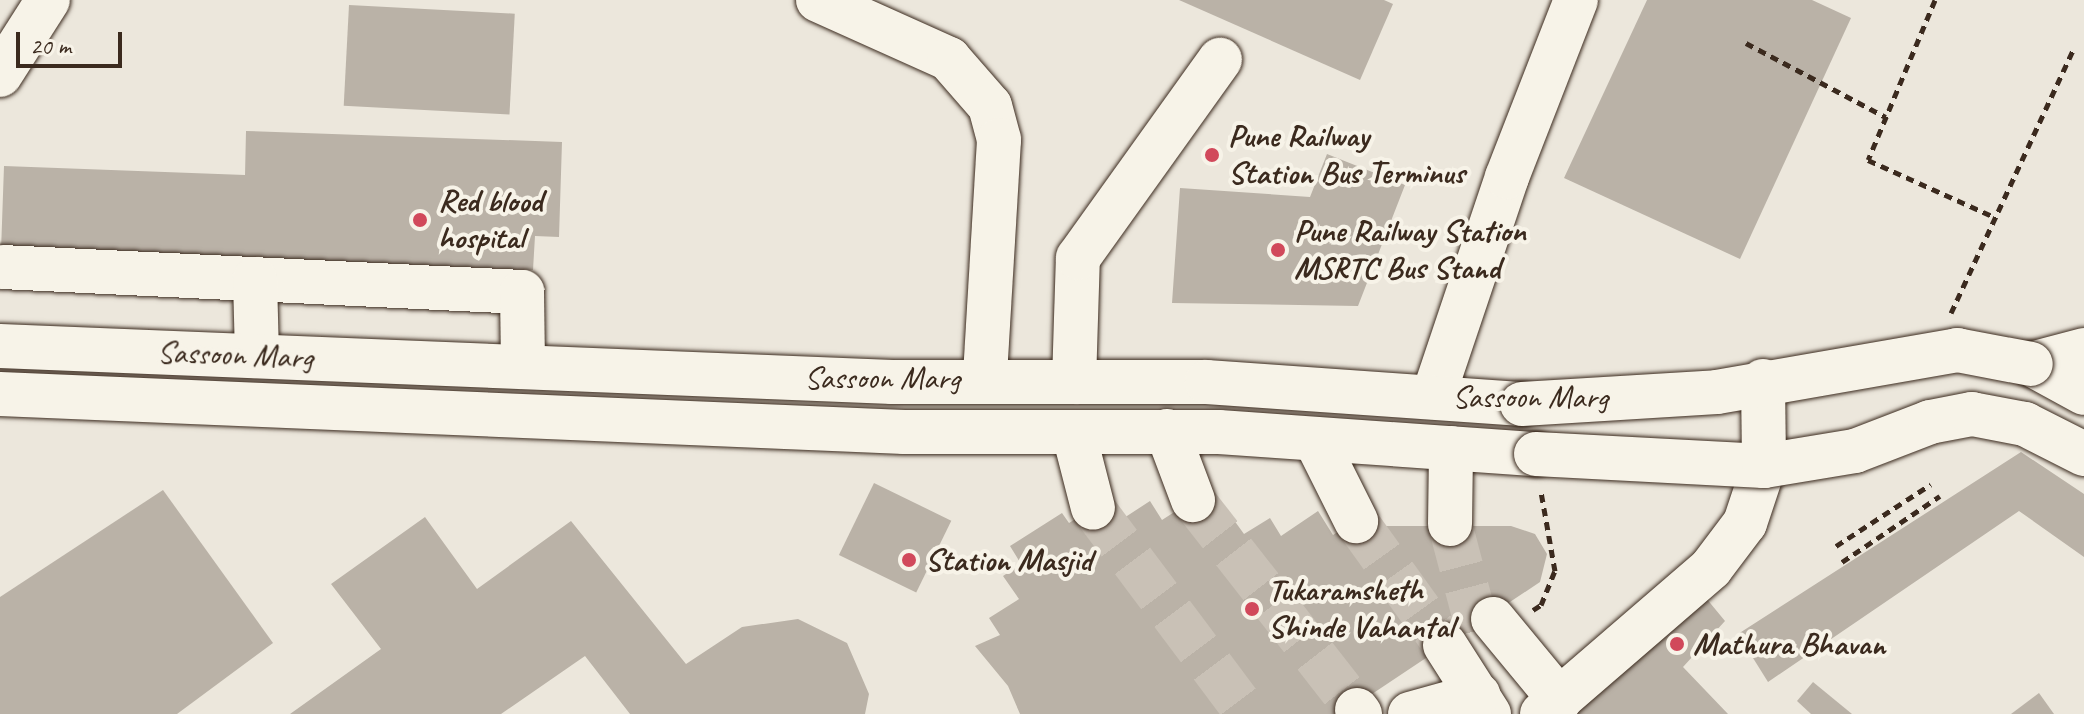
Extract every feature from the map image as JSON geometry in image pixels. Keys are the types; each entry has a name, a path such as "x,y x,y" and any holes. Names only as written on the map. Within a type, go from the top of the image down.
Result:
{"main road":[{"path":"0,75 48,0"},
{"path":"818,0 949,59 990,106 999,140 985,378"},
{"path":"1433,397 1507,177 1576,0"},
{"path":"1074,382 1078,258 1220,60"},
{"path":"2,267 522,292 523,367"},
{"path":"255,279 257,356"},
{"name":"Sassoon Marg","path":"0,346 892,382 985,378 1207,382 1522,404 1717,392 1763,381 1957,350 2070,374"},
{"path":"1479,631 1547,709 1711,568 1745,523 1764,466 1763,381"},
{"name":"Sassoon Marg","path":"0,394 904,432 1074,434 1167,431 1764,466 1855,451 1930,422 1972,414 2025,424 2084,454"},
{"path":"1167,431 1193,500"},
{"path":"1074,434 1093,508"},
{"path":"1315,439 1356,521"},
{"path":"1461,450 1461,524"},
{"path":"1410,714 1484,705 1479,631"}],"path":[{"path":"1935,0 1868,160 1994,217"},
{"path":"1746,43 1886,117"},
{"path":"1947,326 1994,217 2073,50"},
{"path":"1479,631 1541,605 1555,571 1536,454"},
{"path":"1836,546 1931,484"},
{"path":"1842,562 1940,496"}],"building":[{"path":"1179,0 1384,0 1393,4 1360,80"},
{"path":"1647,0 1812,0 1851,18 1740,259 1564,178"},
{"path":"349,5 515,14 509,115 344,106"},
{"path":"246,131 562,142 559,237 535,236 533,270 1,251 4,166 245,175"},
{"name":"Pune Railway Station MSRTC Bus Stand","path":"1327,154 1405,185 1358,306 1172,303 1180,188 1310,197"},
{"path":"2021,452 2084,494 2084,557 2019,511 1768,682 1738,634"},
{"path":"874,483 951,521 916,593 839,555"},
{"path":"163,490 273,643 177,714 0,714 0,597"},
{"name":"Tukaramsheth Shinde Vahantal","path":"1193,500 1211,529 1231,516 1244,534 1270,518 1281,536 1318,511 1333,535 1369,512 1378,526 1511,526 1535,534 1547,554 1540,582 1342,714 1020,714 1008,686 975,646 1000,635 989,618 1019,599 1003,576 1021,564 1010,546 1062,513 1069,523 1093,508 1107,529 1150,501 1162,520"},
{"path":"425,517 477,589 571,521 686,664 742,627 798,619 847,643 869,694 865,714 630,714 585,656 501,714 290,714 381,649 331,584"},
{"name":"Mathura Bhavan","path":"1706,598 1725,621 1683,667 1728,714 1566,714"},
{"path":"1813,682 1852,714 1811,714 1797,701"},
{"path":"2039,693 2054,714 2011,714"}],"tunnel":[{"path":"1193,500 1357,710"},
{"path":"1093,508 1247,714"},
{"path":"1356,521 1445,645"},
{"path":"1450,524 1478,631"}],"place":[{"name":"Pune Railway Station Bus Terminus","path":"1212,155"},
{"name":"Red blood hospital","path":"420,220"},
{"name":"Pune Railway Station MSRTC Bus Stand","path":"1278,250"},
{"name":"Station Masjid","path":"909,560"},
{"name":"Tukaramsheth Shinde Vahantal","path":"1252,609"},
{"name":"Mathura Bhavan","path":"1677,644"}]}
